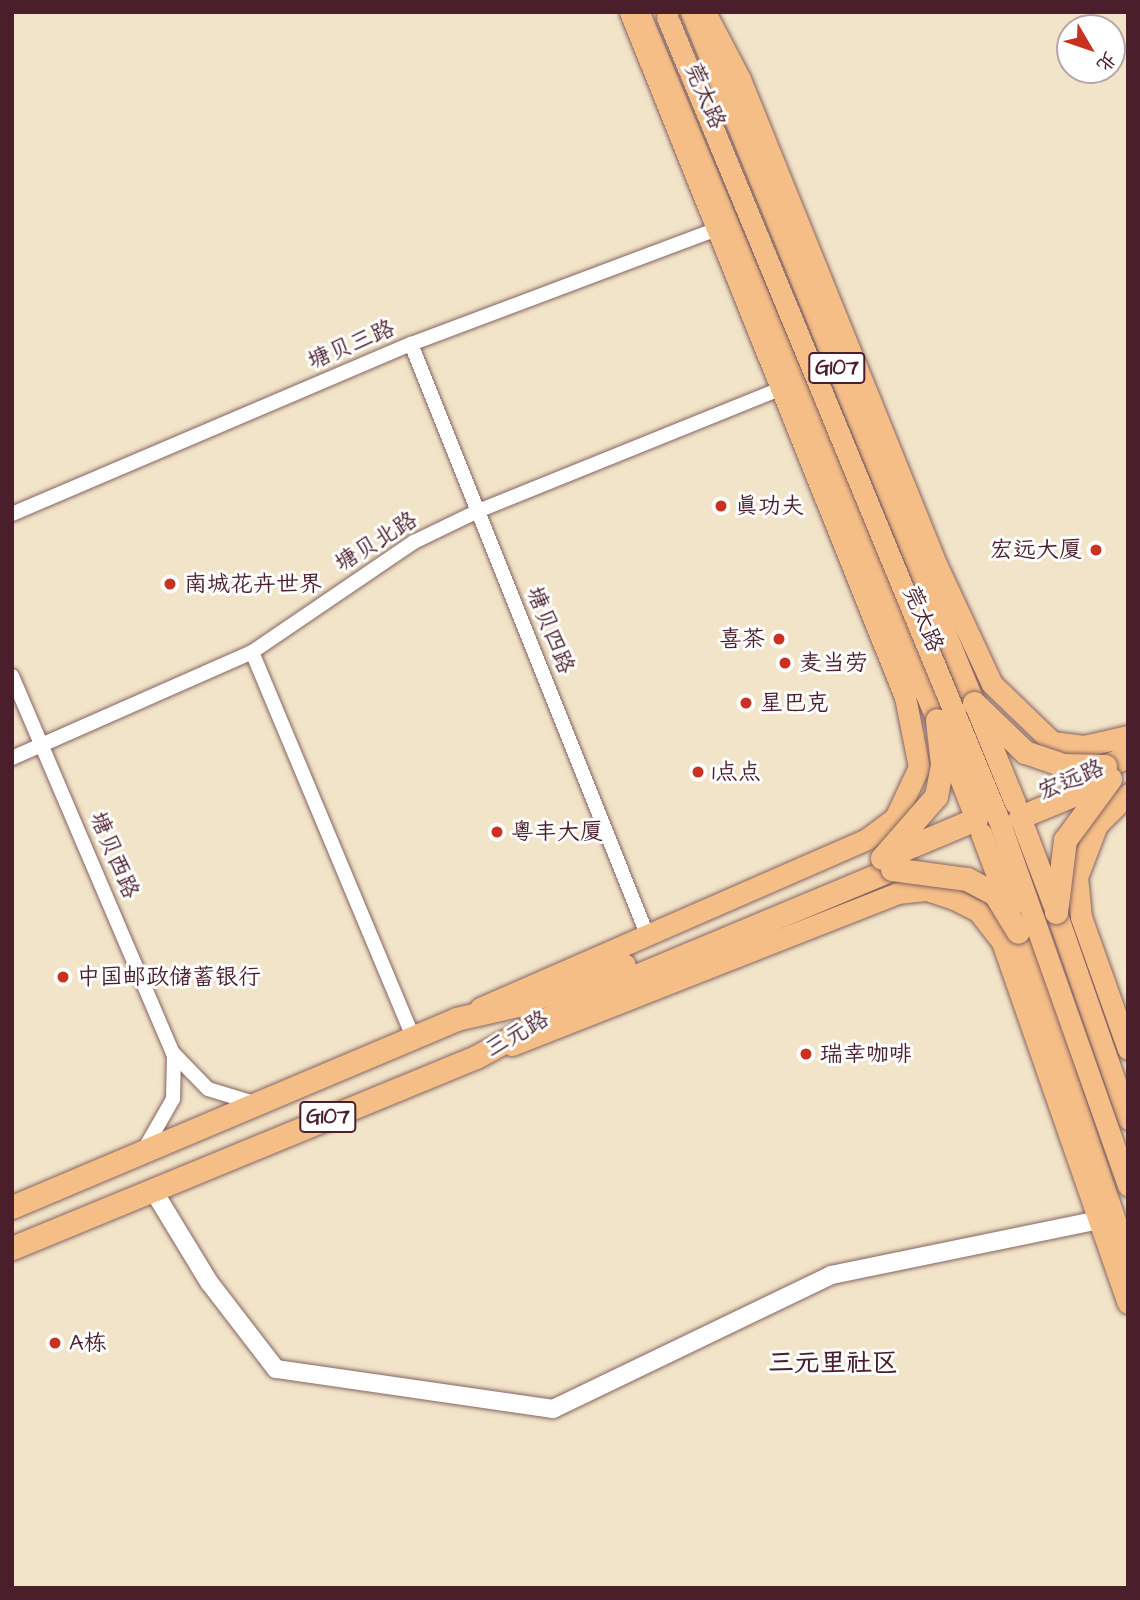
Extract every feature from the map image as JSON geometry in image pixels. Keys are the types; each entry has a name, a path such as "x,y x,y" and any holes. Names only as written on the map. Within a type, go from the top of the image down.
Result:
{"highway":[{"path":"974,704 1025,752 1062,765 1118,778 1065,840 1056,912"},
{"path":"937,720 942,764 936,796 887,864 968,879 995,894 1018,932"},
{"name":"宏远路","path":"1018,810 1118,778 1128,756"},
{"name":"三元路","path":"12,1248 476,1057 526,1025 634,969 1018,810"},
{"name":"三元路","path":"12,1207 456,1019 517,1005 634,969"}],"main road":[{"path":"630,12 712,230 905,697 919,768 908,794 906,825 913,854 930,880 954,899 978,911 1002,942 1128,1303"},
{"name":"莞太路","path":"639,12 660,54 979,826 1018,932 1128,1258"},
{"name":"莞太路","path":"691,12 1018,810 1128,1119"},
{"path":"705,12 740,79 964,629 992,684 1074,764 1087,792 1090,824 1082,854 1081,917 1128,1049"},
{"path":"665,14 998,818 1128,1186"},
{"path":"456,1019 867,839 895,818 927,759 967,730 1026,729 1052,742 1084,746 1128,736"},
{"path":"476,1057 897,892 927,890 983,908 1032,901 1066,879 1097,825 1118,778"}],"street":[{"name":"塘贝三路","path":"12,513 411,344 712,230"},
{"name":"塘贝四路","path":"411,344 647,934"},
{"name":"塘贝北路","path":"12,758 252,652 414,542 478,511 777,390"},
{"path":"252,652 413,1038"},
{"name":"塘贝西路","path":"12,676 173,1053"},
{"path":"173,1053 208,1089 258,1103"},
{"path":"138,1154 169,1111 173,1053"},
{"path":"153,1190 209,1282 275,1369 553,1409 831,1275 1099,1220"}],"place":[{"name":"真功夫","path":"721,506"},
{"name":"宏远大厦","path":"1096,550"},
{"name":"南城花卉世界","path":"170,584"},
{"name":"喜茶","path":"779,639"},
{"name":"麦当劳","path":"785,663"},
{"name":"星巴克","path":"746,703"},
{"name":"1点点","path":"698,772"},
{"name":"粤丰大厦","path":"497,832"},
{"name":"中国邮政储蓄银行","path":"63,977"},
{"name":"瑞幸咖啡","path":"806,1054"},
{"name":"A栋","path":"55,1343"}],"district":[{"name":"三元里社区","path":"833,1364"}]}
